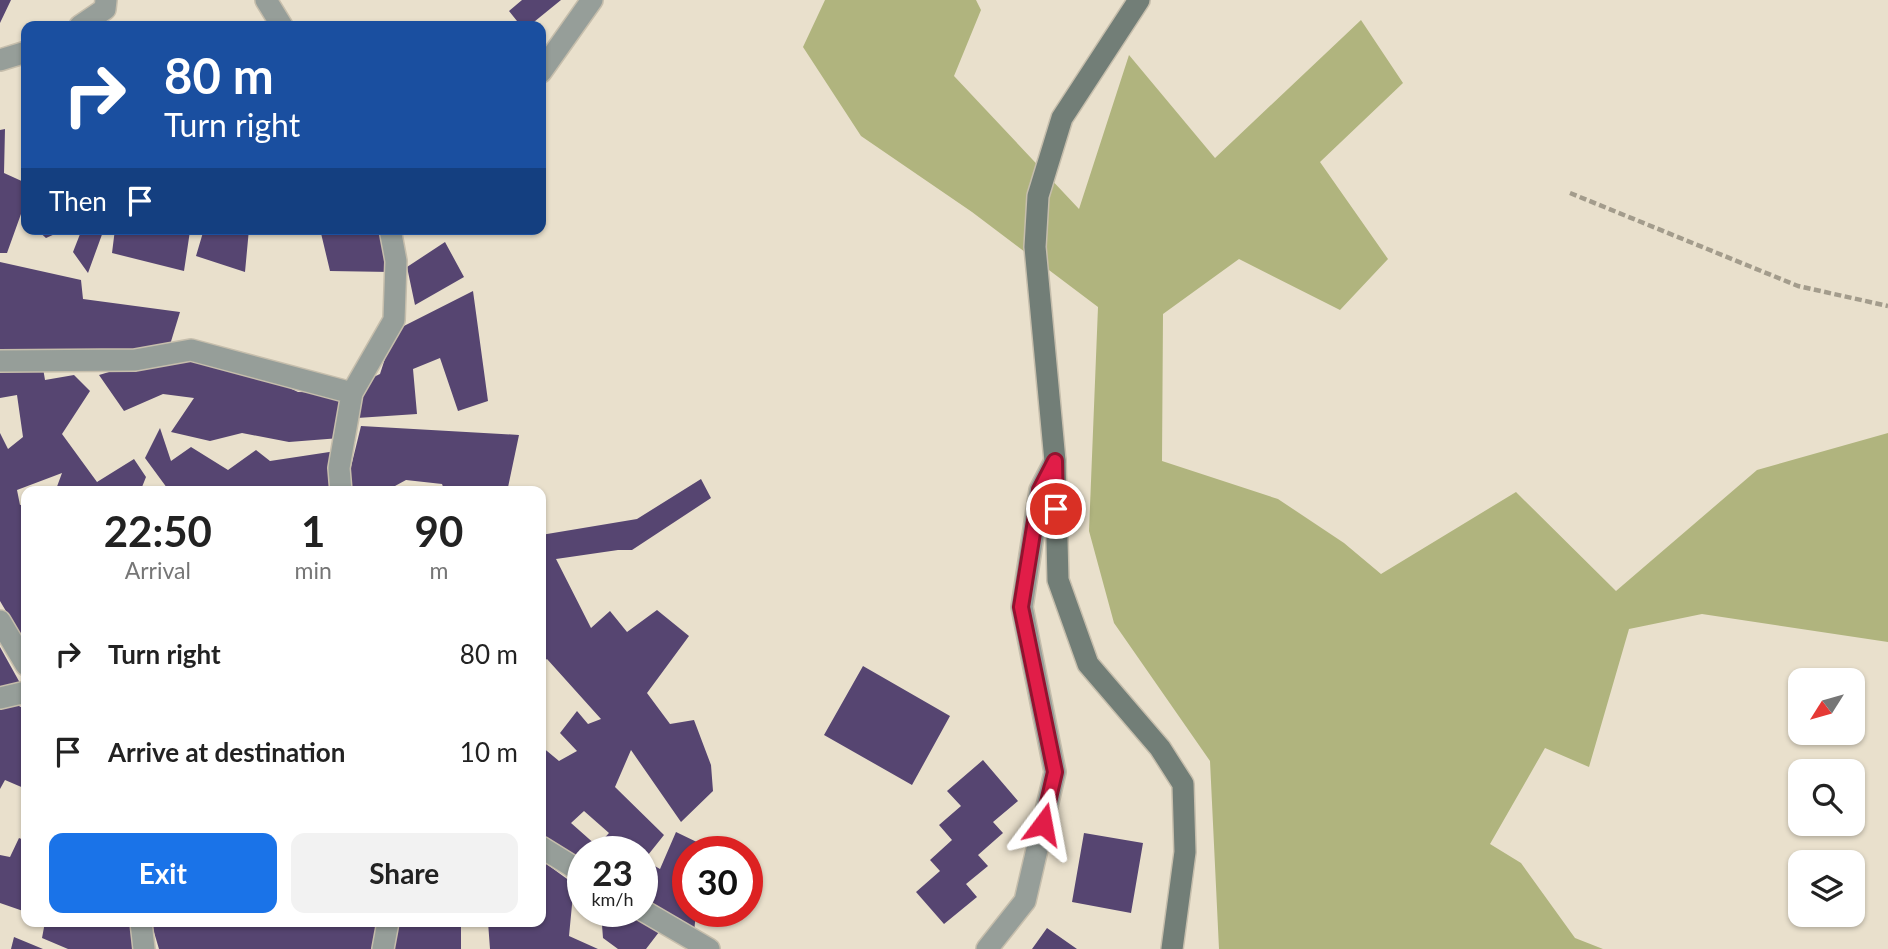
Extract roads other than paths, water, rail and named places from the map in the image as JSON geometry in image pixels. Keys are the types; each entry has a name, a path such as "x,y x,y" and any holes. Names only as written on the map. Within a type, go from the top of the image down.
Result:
{"street":[{"path":"87,21 105,9 106,0"},
{"path":"266,0 279,21"},
{"path":"546,65 592,0"},
{"path":"1139,0 1062,118 1038,196 1035,247 1055,461 1058,580 1088,664 1160,748 1183,784 1185,852 1172,949"},
{"path":"0,60 21,54"},
{"path":"340,486 339,468 352,393 394,320 396,261 391,235"},
{"path":"0,361 135,360 191,350 352,393"},
{"path":"987,949 1025,901 1055,772 1021,607 1040,490 1055,461"},
{"path":"0,621 21,657"},
{"path":"0,698 21,693"},
{"path":"546,850 567,863"},
{"path":"658,919 703,946"},
{"path":"142,927 144,949"},
{"path":"383,949 387,927"}]}
